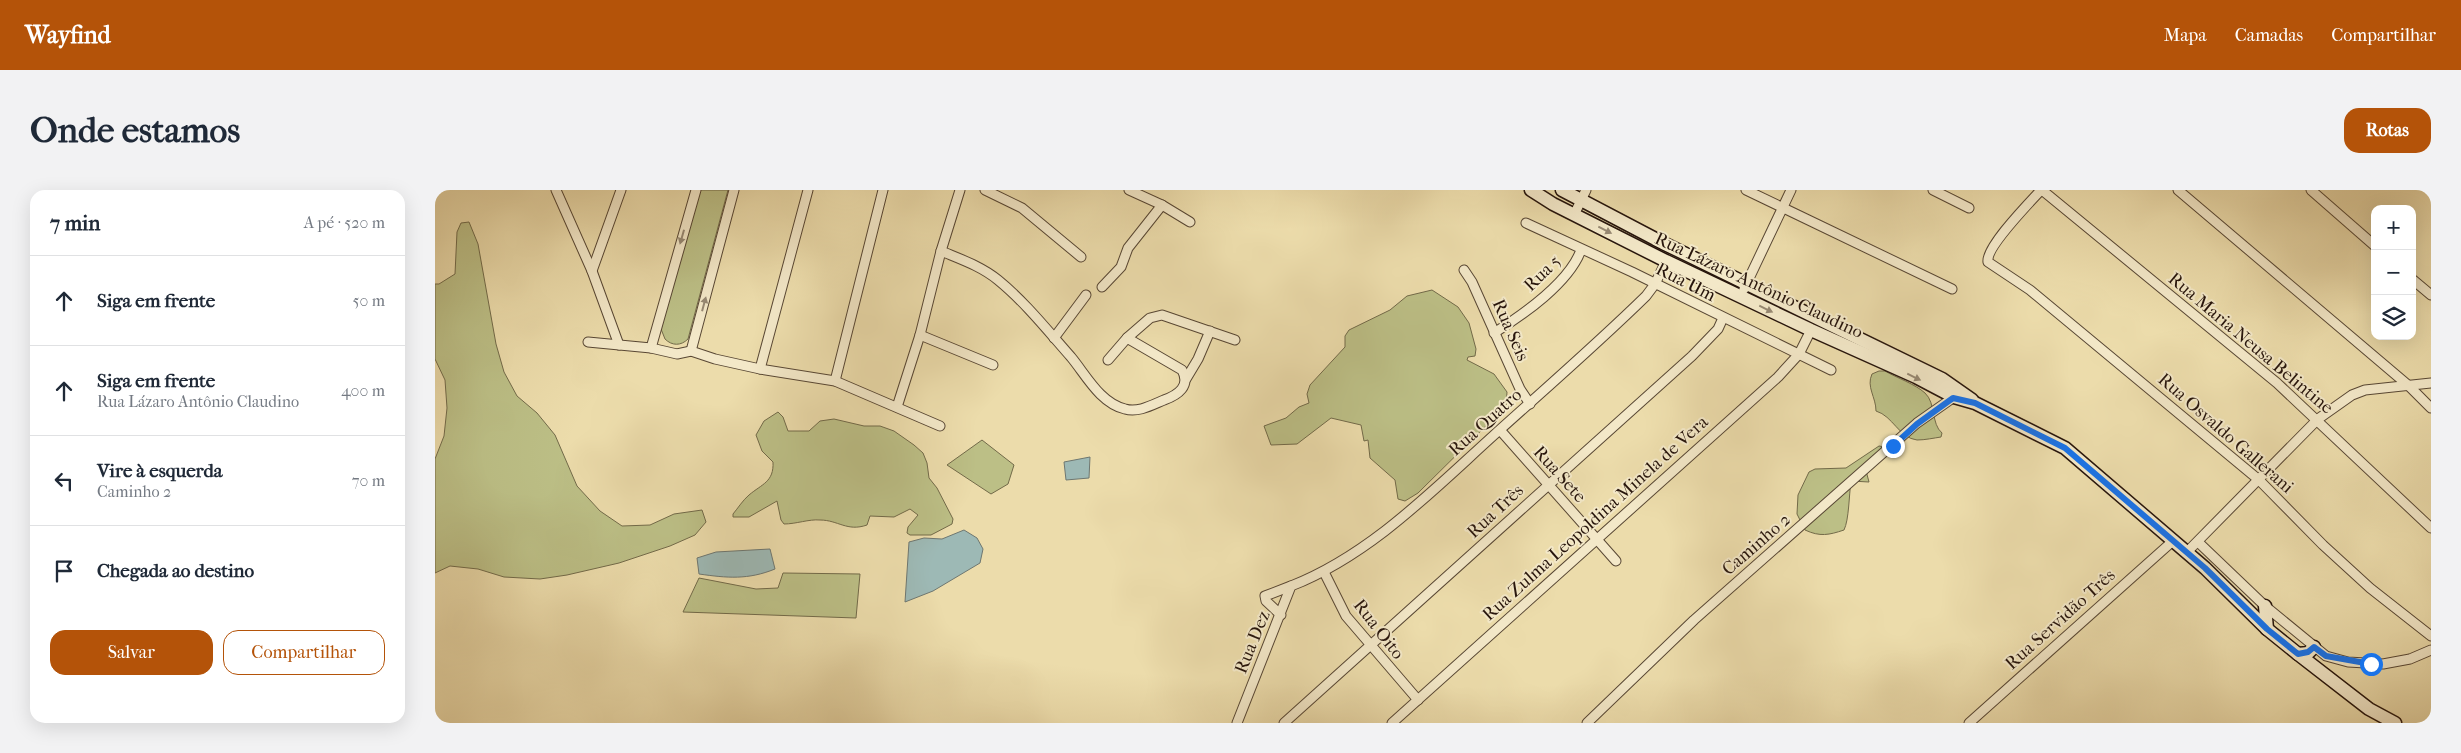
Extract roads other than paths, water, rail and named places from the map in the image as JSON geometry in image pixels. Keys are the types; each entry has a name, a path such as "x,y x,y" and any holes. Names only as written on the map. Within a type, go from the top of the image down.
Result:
{"main road":[{"name":"Rua Lázaro Antônio Claudino","path":"1531,190 1575,215 1666,261 1811,330 1916,377 1953,398 1975,403"},
{"name":"Rua Lázaro Antônio Claudino","path":"1562,190 1583,196 1747,283 1942,378 1975,403 2065,448 2187,552 2267,629 2369,709 2395,723"},
{"path":"2265,606 2267,629"},
{"path":"2298,654 2308,652 2314,647"}],"street":[{"path":"556,190 592,271 619,344"},
{"path":"592,271 621,190"},
{"path":"651,348 696,190"},
{"path":"691,351 734,190"},
{"path":"760,369 808,190"},
{"path":"835,381 883,190"},
{"path":"897,407 920,335 941,251 960,190"},
{"path":"985,190 1022,208 1081,256"},
{"path":"1129,190 1162,205 1190,222"},
{"path":"1746,190 1952,289"},
{"path":"1740,296 1791,190"},
{"path":"1933,190 1969,208"},
{"name":"Rua Osvaldo Gallerani","path":"2042,190 1988,254 1987,260 2030,290 2259,480 2323,545 2370,588 2431,636"},
{"name":"Rua Maria Neusa Belintine","path":"2042,190 2277,383 2318,419 2431,528"},
{"path":"2178,190 2409,386 2431,408"},
{"path":"2311,190 2371,242"},
{"path":"1575,215 1583,196"},
{"path":"1102,287 1121,267 1128,248 1162,205"},
{"name":"Rua Um","path":"1527,223 1831,370"},
{"name":"Rua 5","path":"1494,333 1518,318 1569,273 1576,264 1581,250"},
{"path":"941,251 966,261 998,280 1054,338 1095,388 1111,402 1123,409 1133,410 1173,396 1182,389 1210,331"},
{"name":"Rua Quatro","path":"1291,586 1324,572 1371,541 1397,521 1530,404 1637,305 1655,284 1666,261"},
{"name":"Rua Seis","path":"1464,270 1520,388 1530,404"},
{"path":"2416,282 2431,295"},
{"path":"1054,338 1086,295"},
{"path":"1108,360 1127,338 1150,318 1162,315 1235,340"},
{"name":"Rua Três","path":"1284,723 1692,356 1718,329 1723,318"},
{"name":"Rua Zulma Leopoldina Minela de Vera","path":"1394,722 1778,377 1799,354 1811,330"},
{"path":"920,335 993,365"},
{"path":"1127,338 1182,370 1186,379"},
{"path":"588,342 651,348 677,354 691,351 715,359 760,369 835,381 940,426"},
{"path":"2187,552 2318,419 2334,406 2365,390 2431,383"},
{"name":"Caminho 2","path":"1587,723 1693,620 1917,424 1953,398"},
{"name":"Rua Sete","path":"1500,430 1616,561"},
{"name":"Rua Servidão Três","path":"1969,723 2173,540"},
{"path":"2198,542 2265,606 2326,656 2371,664 2396,662 2431,650"},
{"name":"Rua Oito","path":"1324,572 1346,616 1369,646 1418,700"},
{"path":"1281,615 1265,601 1265,596 1291,586"},
{"name":"Rua Dez","path":"1237,723 1291,586"}],"water":[{"path":"1090,457 1089,478 1066,480 1064,462"},
{"path":"964,530 977,538 983,549 980,563 933,591 905,602 909,542 924,538 942,539"},
{"path":"770,549 775,569 765,573 737,577 699,574 697,558 716,552"}]}
